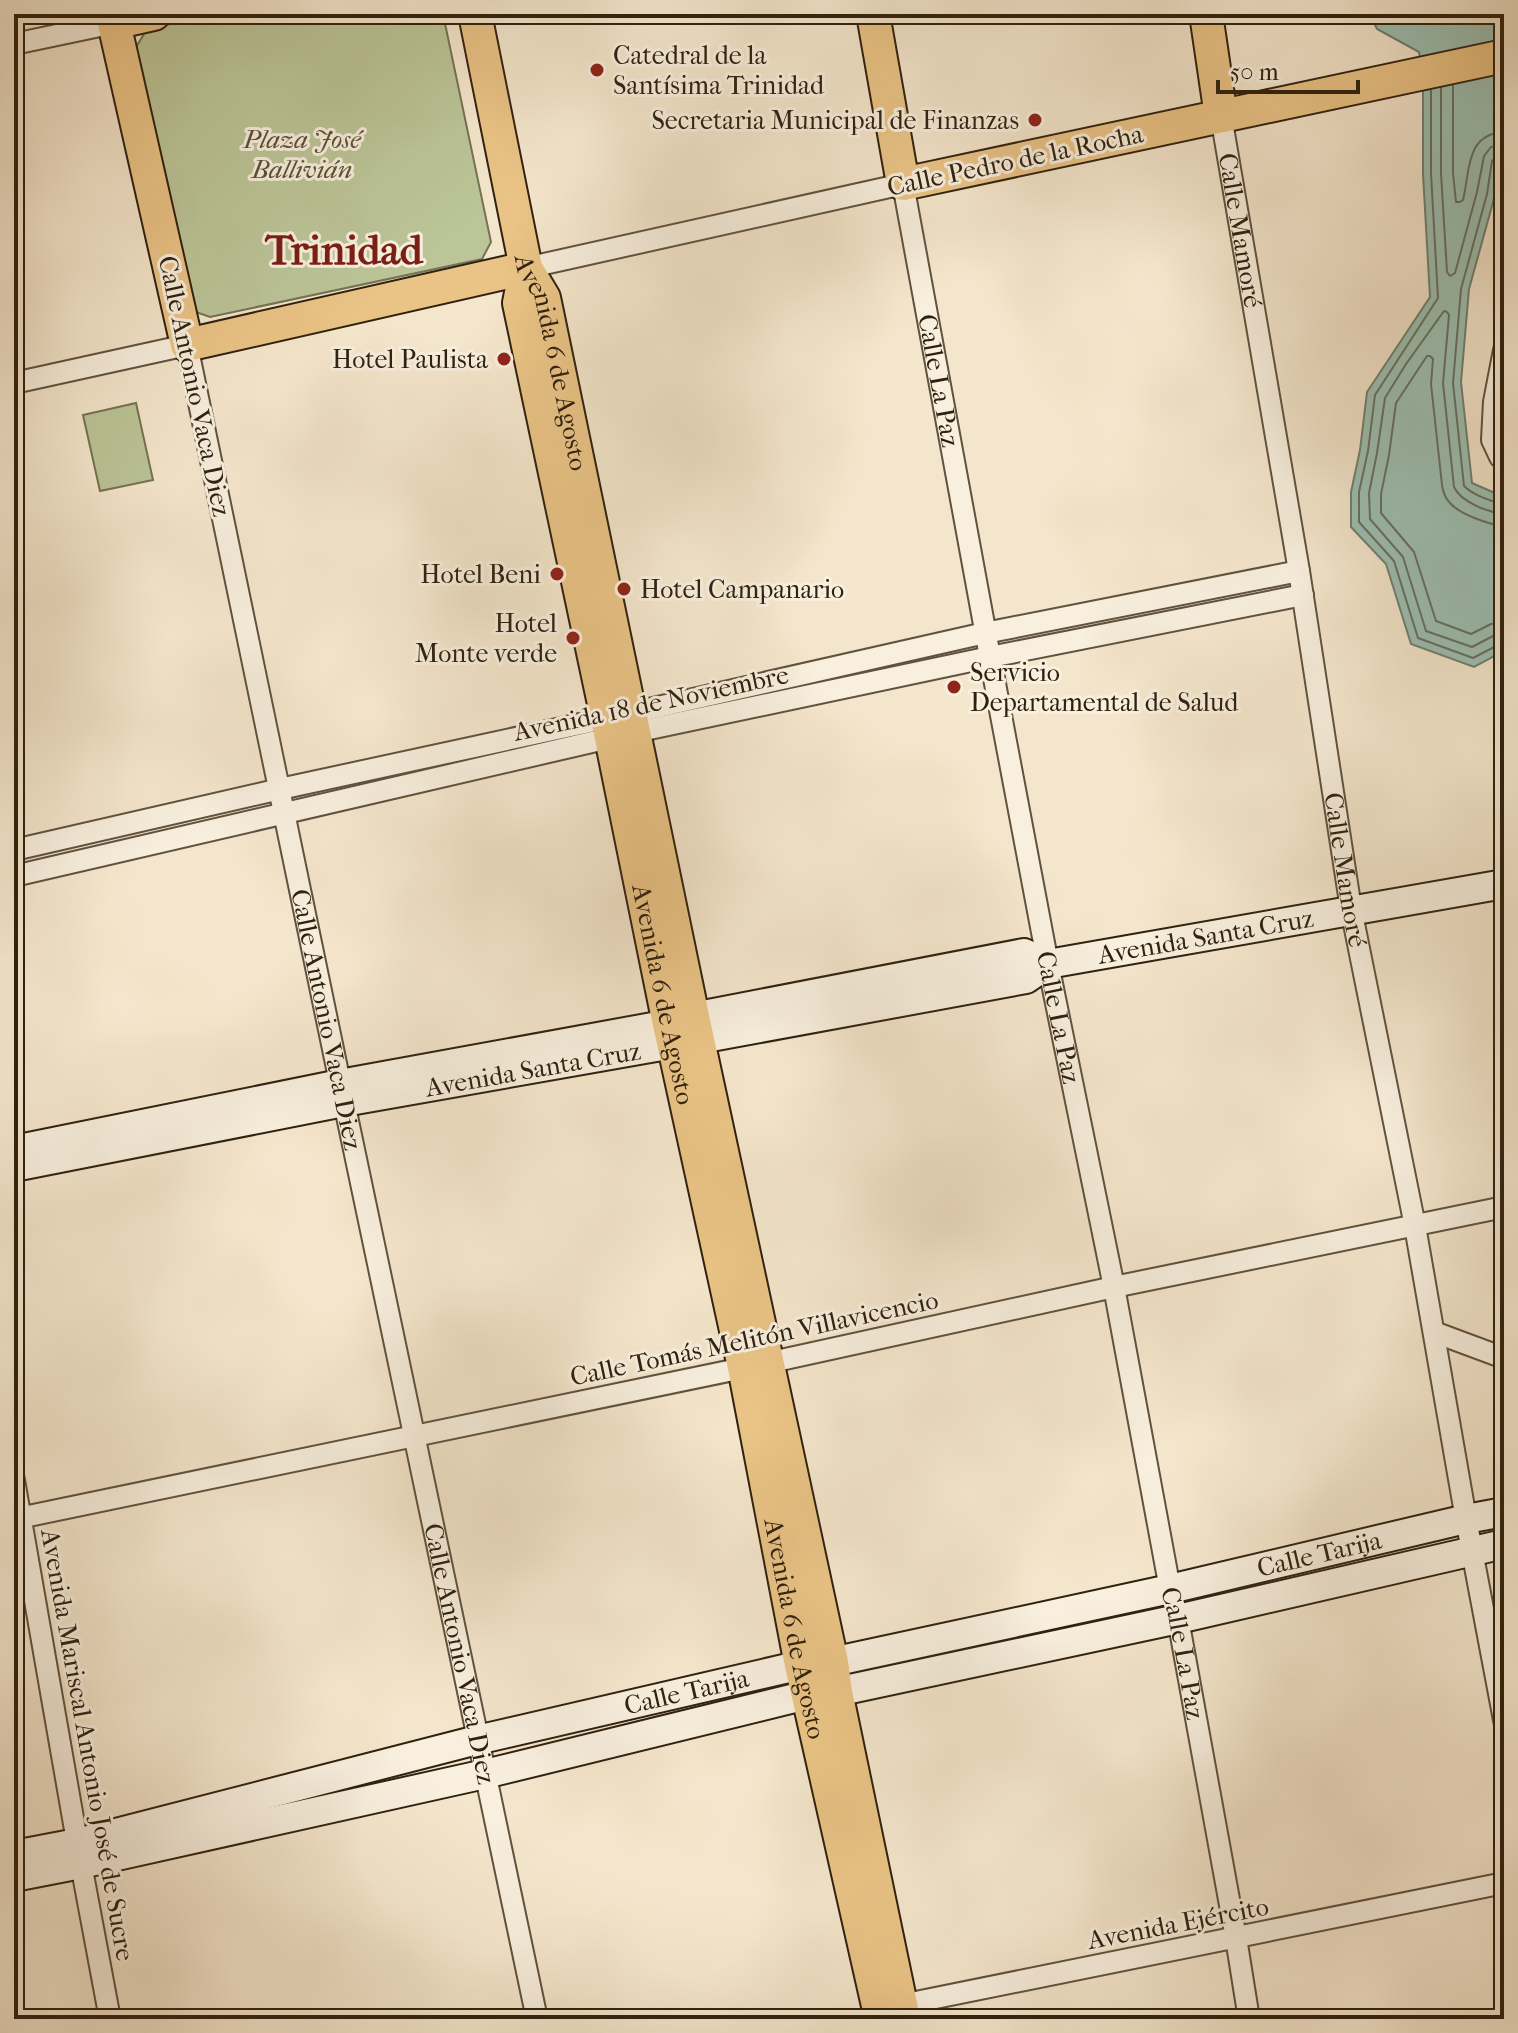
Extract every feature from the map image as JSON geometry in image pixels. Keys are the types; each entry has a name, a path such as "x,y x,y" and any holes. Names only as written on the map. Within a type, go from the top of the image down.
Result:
{"main road":[{"path":"113,18 154,14"},
{"path":"187,345 526,268 475,14"},
{"name":"Calle La Paz","path":"873,14 903,184"},
{"name":"Calle Mamoré","path":"1206,14 1221,116"},
{"name":"Calle Antonio Vaca Diez","path":"113,18 187,345"},
{"name":"Calle Pedro de la Rocha","path":"903,184 1504,56"},
{"name":"Avenida 6 de Agosto","path":"526,268 519,303 621,725 756,1365 886,2015"}],"street":[{"path":"14,44 113,18"},
{"name":"Calle Mamoré","path":"1221,116 1303,595 1351,909 1415,1226 1504,1720"},
{"name":"Calle Pedro de la Rocha","path":"526,268 903,184"},
{"name":"Calle La Paz","path":"903,184 1048,964 1178,1619 1249,2019"},
{"path":"14,383 187,345"},
{"name":"Calle Antonio Vaca Diez","path":"187,345 537,2019"},
{"path":"1504,350 1494,402 1492,440 1500,457 1504,458"},
{"name":"Avenida 18 de Noviembre","path":"14,876 285,813 985,633 1299,571"},
{"name":"Avenida 18 de Noviembre","path":"14,850 280,789 990,657 1303,595"},
{"name":"Avenida Santa Cruz","path":"14,1150 684,1031 1026,979 1048,964 1504,884"},
{"name":"Avenida Santa Cruz","path":"14,1167 342,1093"},
{"name":"Calle Tomás Melitón Villavicencio","path":"18,1519 1504,1207"},
{"path":"1434,1332 1504,1358"},
{"name":"Avenida Mariscal Antonio José de Sucre","path":"14,1480 18,1519 110,2019"},
{"name":"Calle Tarija","path":"14,1855 79,1854 485,1774 819,1679 1170,1589 1504,1512"},
{"name":"Calle Tarija","path":"14,1877 79,1854 477,1740 1178,1619 1504,1544"},
{"name":"Avenida Ejército","path":"886,2015 1504,1883"}],"green space":[{"name":"Plaza José Ballivián","path":"218,14 443,14 491,242 482,259 210,317 193,311 135,49 147,29"},
{"path":"136,403 153,480 100,491 83,415"}],"water":[{"path":"1370,14 1504,14 1495,35 1504,93 1504,139 1495,195 1469,289 1461,382 1472,483 1504,497 1504,651 1474,667 1411,644 1386,564 1351,527 1351,492 1367,392 1430,297 1423,174 1423,87 1419,52 1377,29"}],"place":[{"name":"Catedral de la Santísima Trinidad","path":"597,70"},
{"name":"Secretaria Municipal de Finanzas","path":"1035,120"},
{"name":"Hotel Paulista","path":"504,359"},
{"name":"Hotel Beni","path":"557,574"},
{"name":"Hotel Campanario","path":"624,589"},
{"name":"Hotel Monte verde","path":"573,638"},
{"name":"Servicio Departamental de Salud","path":"954,687"}],"district":[{"name":"Trinidad","path":"344,249"}]}
